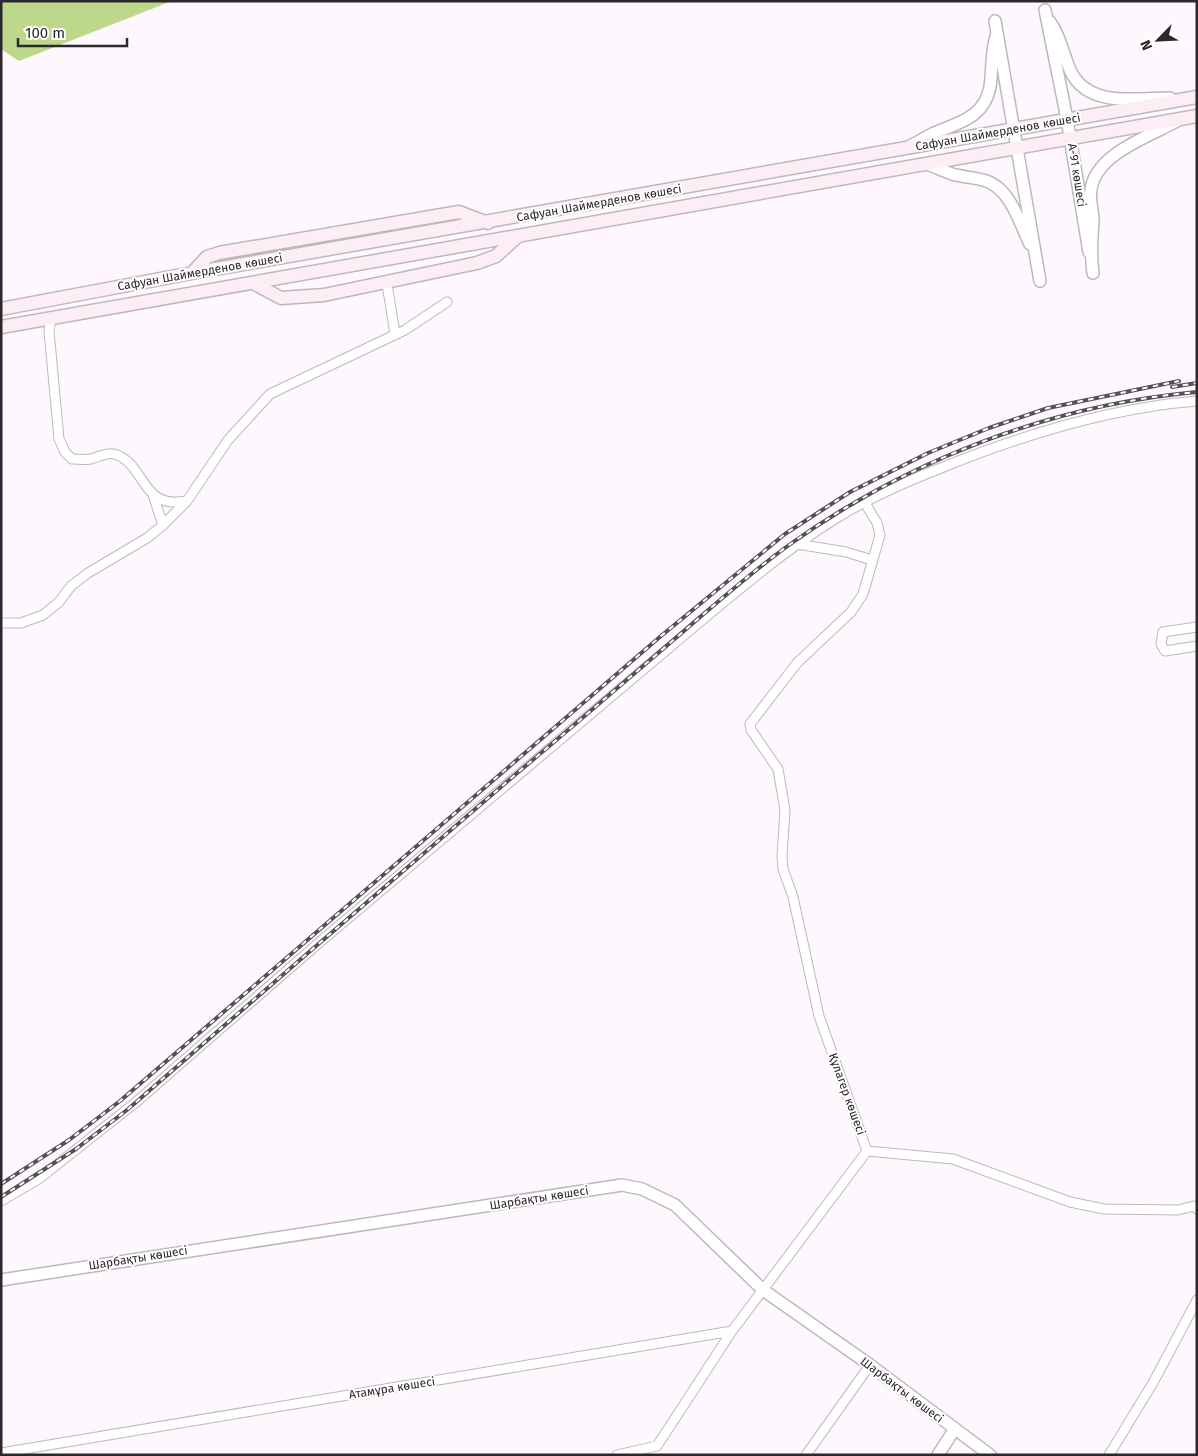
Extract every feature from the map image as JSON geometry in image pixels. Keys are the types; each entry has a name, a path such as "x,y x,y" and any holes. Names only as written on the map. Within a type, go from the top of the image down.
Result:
{"main road":[{"name":"Сафуан Шаймерденов көшесі","path":"1,309 192,273 488,223 1193,97"},
{"name":"Сафуан Шаймерденов көшесі","path":"1,327 1197,116"},
{"path":"253,283 281,298 324,295 387,284 496,256 518,236"}],"street":[{"name":"А-91 көшесі","path":"1093,273 1071,139 1046,13 1059,35 1071,71 1079,83 1091,92 1114,99 1193,97"},
{"path":"902,150 934,133 966,122 982,106 990,88 991,50 996,26 1040,281"},
{"path":"1089,252 1093,218 1091,189 1102,167 1109,157 1181,119"},
{"path":"927,164 954,175 985,180 996,186 1006,195 1034,252"},
{"path":"387,284 395,334"},
{"path":"1,623 21,623 44,615 60,602 71,586 88,572 147,538 187,501 228,440 270,394 395,334 447,302"},
{"path":"50,318 49,331 59,439 65,452 72,459 89,459 112,453 125,459 152,494 161,500 174,503 187,501"},
{"path":"1,1201 40,1178 135,1103 321,941 748,581 797,544 837,518 908,482 1026,436 1144,408 1197,401"},
{"path":"152,494 162,525"},
{"path":"797,544 846,552 872,560 880,535 877,523 865,504"},
{"name":"Құлагер көшесі","path":"763,1290 868,1151 820,1016 793,898 783,869 785,810 778,769 751,730 750,724 797,662 851,612 860,600 872,560"},
{"path":"1197,627 1163,632 1161,644 1165,651 1197,646"},
{"path":"868,1151 953,1159 1070,1202 1104,1209 1178,1210 1194,1206 1197,1209"},
{"name":"Шарбақты көшесі","path":"1,1280 622,1185 642,1189 675,1205 763,1290 870,1365 954,1430 990,1455"},
{"path":"617,1455 657,1450 732,1331 763,1290"},
{"path":"1109,1455 1154,1381 1197,1300"},
{"name":"Атамұра көшесі","path":"1,1452 732,1331"},
{"path":"806,1455 870,1365"},
{"path":"938,1455 954,1430"}],"green space":[{"path":"1,1 172,1 19,61 1,49"}],"railway":[{"path":"1,1184 69,1140 120,1101 661,636 785,534 850,492 928,453 989,428 1048,408 1179,381"},
{"path":"1172,387 1197,383"},
{"path":"1,1197 76,1149 127,1110 731,590 789,545 882,487 932,463 983,442 1035,424 1088,409 1142,399 1197,392"}]}
